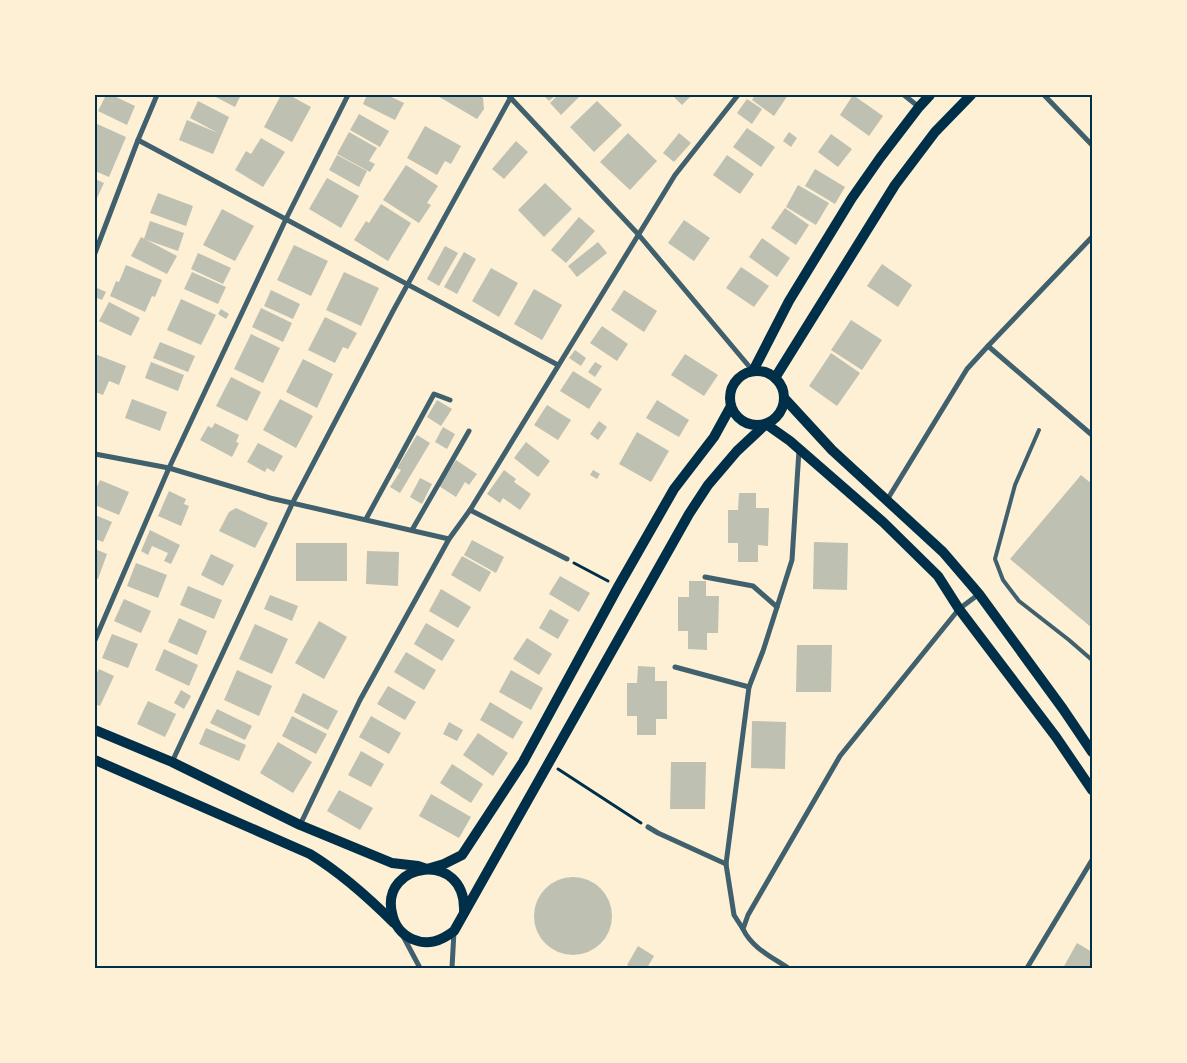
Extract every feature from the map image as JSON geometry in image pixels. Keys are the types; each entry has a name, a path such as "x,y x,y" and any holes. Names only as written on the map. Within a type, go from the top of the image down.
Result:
{"main road":[{"path":"752,371 789,301 852,198 880,158 930,95"},
{"path":"775,378 895,184 935,132 971,95"},
{"path":"752,371 761,371 775,378 784,391 785,399 779,414 773,421 757,426 741,420 731,406 730,397 732,388 737,380 744,374 752,371"},
{"path":"785,399 832,450 943,552 979,594 1092,752"},
{"path":"400,932 393,919 391,909 394,889 408,874 444,864 462,855 523,762 618,587 674,489 714,437 731,406"},
{"path":"766,424 790,440 883,522 938,576 959,609 1056,737 1092,790"},
{"path":"95,760 310,854 333,868 352,884 377,906 400,932 407,937 419,942 432,943 444,939 454,932 460,923 464,912 517,822 689,514 708,485 737,451 766,424"},
{"path":"95,730 172,762 300,824 392,863 436,870 452,878 463,894 464,912"}],"street":[{"path":"95,253 157,95"},
{"path":"95,640 169,468 286,219 348,95"},
{"path":"300,824 360,700 449,539 470,510 674,175 738,95"},
{"path":"904,95 919,107"},
{"path":"1044,95 1092,145"},
{"path":"172,762 293,502 510,96 638,234 752,371"},
{"path":"138,140 558,365"},
{"path":"887,500 967,369 1092,237"},
{"path":"988,346 1092,434"},
{"path":"366,519 434,394 450,400"},
{"path":"412,530 469,431"},
{"path":"788,968 748,939 734,915 726,864 748,687 763,651 792,560 799,449"},
{"path":"95,454 169,468 270,498 449,539"},
{"path":"470,510 567,559"},
{"path":"705,577 753,586 777,607"},
{"path":"743,929 748,915 840,756 959,609 979,594"},
{"path":"675,667 748,687"},
{"path":"648,827 726,864"},
{"path":"1027,968 1092,860"},
{"path":"400,932 420,968"},
{"path":"452,968 454,932"}],"lane":[{"path":"1039,430 1016,485 994,559 1003,580 1020,601 1092,660"}],"path":[{"path":"567,559 618,587"},
{"path":"549,764 648,827"}],"building":[{"path":"106,95 112,95 135,106 127,125 98,111"},
{"path":"212,95 241,95 235,107"},
{"path":"281,95 289,95 311,107 292,142 264,127"},
{"path":"367,95 387,95 404,103 395,120 363,104"},
{"path":"436,95 478,95 483,98 484,109 477,119"},
{"path":"543,95 556,95 549,101"},
{"path":"558,95 581,95 561,115 550,103"},
{"path":"672,95 692,95 682,105"},
{"path":"755,95 788,95 774,116 752,100"},
{"path":"853,95 883,116 869,136 840,115"},
{"path":"747,99 762,109 752,124 737,113"},
{"path":"198,101 229,117 213,154 179,140 187,120 218,133 190,118"},
{"path":"597,101 622,125 594,152 570,127"},
{"path":"359,114 389,131 380,147 350,130"},
{"path":"95,123 126,137 109,177 95,171"},
{"path":"425,126 461,146 451,164 445,161 437,175 407,158"},
{"path":"747,128 775,147 761,167 733,147"},
{"path":"349,132 377,148 369,161 375,164 370,172 337,154"},
{"path":"789,132 797,138 791,147 783,141"},
{"path":"628,133 657,161 630,190 600,162"},
{"path":"679,133 691,143 674,162 663,153"},
{"path":"831,134 852,149 838,167 818,152"},
{"path":"261,138 285,152 263,187 235,170 246,151 251,154"},
{"path":"516,141 528,152 504,179 492,169"},
{"path":"337,155 367,171 359,187 329,170"},
{"path":"727,155 754,174 740,194 713,175"},
{"path":"406,165 438,186 427,203 431,205 419,223 383,200"},
{"path":"815,169 845,187 835,204 805,186"},
{"path":"327,178 359,196 341,228 309,209"},
{"path":"95,179 104,183 95,202"},
{"path":"545,183 572,209 544,237 518,210"},
{"path":"798,185 829,203 816,225 786,207"},
{"path":"158,193 193,206 186,226 150,213"},
{"path":"381,204 411,223 388,261 354,240 366,221 369,223"},
{"path":"785,208 809,225 796,245 771,228"},
{"path":"222,209 254,226 235,261 203,245"},
{"path":"579,217 595,231 566,263 551,250"},
{"path":"684,220 710,238 694,261 668,243"},
{"path":"150,221 184,233 178,251 144,239"},
{"path":"141,237 177,256 167,274 131,256"},
{"path":"762,238 790,258 777,277 749,257"},
{"path":"598,242 607,253 577,277 568,266"},
{"path":"294,245 328,261 311,296 277,280"},
{"path":"445,246 458,253 439,286 427,279"},
{"path":"464,252 476,259 457,294 444,287"},
{"path":"198,253 231,268 223,284 191,269"},
{"path":"882,264 912,285 898,307 867,286"},
{"path":"126,265 162,280 155,297 152,296 145,312 110,296 116,281 119,282"},
{"path":"741,267 769,286 754,307 726,288"},
{"path":"491,268 518,283 499,317 472,301"},
{"path":"192,272 226,287 218,304 184,289"},
{"path":"344,272 379,288 361,326 326,310"},
{"path":"97,288 106,292 102,300 95,297"},
{"path":"534,289 562,305 542,340 514,324"},
{"path":"271,290 300,304 293,319 264,306"},
{"path":"624,290 657,311 644,332 611,310"},
{"path":"181,299 216,315 201,345 167,330"},
{"path":"109,302 140,318 131,336 99,321"},
{"path":"261,308 292,323 283,342 252,327"},
{"path":"221,309 229,314 226,319 218,314"},
{"path":"325,317 357,333 348,349 343,347 335,363 308,350"},
{"path":"851,320 882,340 862,370 831,350"},
{"path":"602,326 628,344 617,361 590,343"},
{"path":"251,334 280,348 263,383 234,369"},
{"path":"160,342 195,356 188,372 153,358"},
{"path":"575,350 586,358 581,366 569,358"},
{"path":"831,353 860,373 837,406 809,386"},
{"path":"95,354 126,366 119,385 109,381 103,395 95,392"},
{"path":"685,354 718,375 704,396 671,375"},
{"path":"303,359 333,374 317,408 286,392"},
{"path":"151,362 184,375 178,391 145,378"},
{"path":"595,362 602,366 595,377 588,372"},
{"path":"573,371 602,389 589,409 560,391"},
{"path":"231,377 261,392 247,421 216,406"},
{"path":"132,399 167,412 160,431 125,418"},
{"path":"280,399 313,416 296,448 263,430"},
{"path":"437,400 452,409 441,426 427,417"},
{"path":"657,400 689,420 679,437 646,418"},
{"path":"547,405 571,420 558,440 534,425"},
{"path":"599,421 607,427 598,440 590,434"},
{"path":"215,423 239,435 236,442 239,443 232,457 200,440 208,426 212,428"},
{"path":"443,427 455,434 447,449 435,442"},
{"path":"637,432 669,451 651,482 619,464"},
{"path":"417,435 430,443 400,493 390,487 401,470 397,468"},
{"path":"526,442 550,461 538,477 514,458"},
{"path":"258,443 283,456 274,472 267,468 265,472 247,462"},
{"path":"456,460 477,474 469,485 465,482 456,497 439,486"},
{"path":"504,470 516,479 514,482 531,494 520,510 503,498 500,503 487,494"},
{"path":"593,470 600,474 597,479 590,475"},
{"path":"1081,475 1092,484 1092,628 1010,559"},
{"path":"420,478 432,484 422,504 410,497"},
{"path":"100,480 129,492 119,515 95,505 95,491"},
{"path":"169,491 186,499 184,504 189,506 181,526 158,516"},
{"path":"739,493 756,493 756,508 769,508 768,546 758,545 758,562 738,562 738,543 728,543 728,510 738,510"},
{"path":"236,508 268,523 255,548 219,531 229,512"},
{"path":"95,515 112,522 103,542 95,539"},
{"path":"150,530 180,545 171,564 164,561 168,553 152,546 148,555 141,551"},
{"path":"472,540 504,557 496,573 464,555"},
{"path":"814,542 848,543 847,590 813,589"},
{"path":"296,543 347,543 347,581 296,581"},
{"path":"95,549 107,554 98,579 95,578"},
{"path":"367,551 399,552 398,586 366,584"},
{"path":"211,554 234,565 223,586 201,575"},
{"path":"462,556 491,572 480,592 451,575"},
{"path":"136,563 167,575 158,598 127,586"},
{"path":"560,576 590,593 579,612 549,594"},
{"path":"689,581 706,581 706,596 719,596 718,633 707,633 707,650 688,649 688,631 678,631 678,597 689,597"},
{"path":"188,586 222,600 214,619 180,605"},
{"path":"441,589 471,607 458,628 429,611"},
{"path":"270,595 298,606 292,621 264,609"},
{"path":"124,599 151,611 141,633 114,621"},
{"path":"550,609 569,620 558,639 539,628"},
{"path":"179,618 207,631 197,655 168,642"},
{"path":"319,621 347,637 324,679 295,663"},
{"path":"426,623 455,640 442,661 414,644"},
{"path":"255,624 288,639 272,674 239,659"},
{"path":"112,634 138,644 128,668 102,658"},
{"path":"527,638 552,654 539,675 513,659"},
{"path":"797,645 832,645 831,692 796,692"},
{"path":"164,649 198,665 189,686 155,670"},
{"path":"406,652 436,670 424,690 394,672"},
{"path":"638,666 655,667 655,681 667,681 667,719 656,719 656,735 637,735 637,716 627,716 627,683 637,683"},
{"path":"99,669 114,676 100,706 95,704 95,677"},
{"path":"237,670 272,686 259,716 224,700"},
{"path":"511,670 543,688 531,710 499,692"},
{"path":"388,686 416,702 405,720 377,704"},
{"path":"181,690 191,696 184,709 174,703"},
{"path":"303,693 338,711 328,730 294,712"},
{"path":"148,701 176,714 165,737 137,724"},
{"path":"490,702 523,722 513,739 480,720"},
{"path":"217,709 252,726 245,740 210,723"},
{"path":"292,716 327,734 316,754 282,736"},
{"path":"371,716 401,733 389,754 359,737"},
{"path":"752,721 786,722 785,769 751,768"},
{"path":"449,722 463,730 457,741 443,734"},
{"path":"206,728 246,745 239,761 199,744"},
{"path":"478,733 508,753 493,776 463,755"},
{"path":"278,742 312,762 293,793 260,773"},
{"path":"361,751 384,764 371,787 348,775"},
{"path":"671,762 706,762 705,809 670,809"},
{"path":"452,764 483,784 471,803 440,783"},
{"path":"339,790 373,808 360,830 327,811"},
{"path":"431,794 471,817 459,838 419,816"},
{"path":"573,877 588,880 601,888 609,901 612,916 609,931 601,944 588,952 573,955 558,952 545,944 537,931 534,916 537,901 545,888 558,880"},
{"path":"1077,943 1092,952 1092,968 1063,968"},
{"path":"638,946 654,956 647,968 632,968 627,965"}]}
